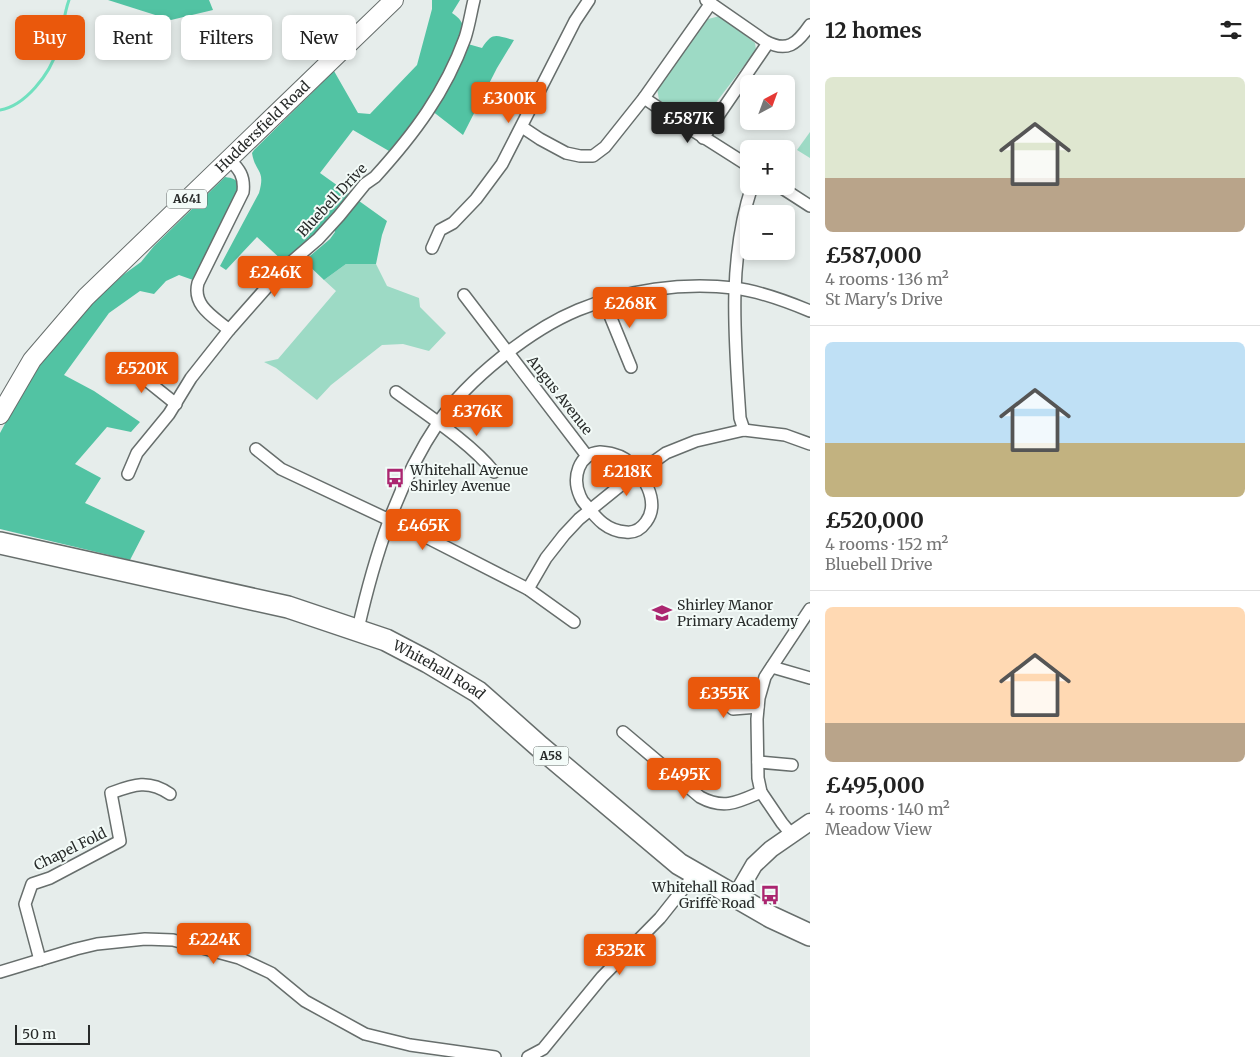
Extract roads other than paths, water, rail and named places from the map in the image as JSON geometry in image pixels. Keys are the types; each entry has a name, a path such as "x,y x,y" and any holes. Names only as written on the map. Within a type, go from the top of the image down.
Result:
{"highway":[{"name":"Whitehall Road","path":"0,543 288,607 386,640 428,662 478,692 678,864 771,917 810,935"}],"main road":[{"name":"Huddersfield Road","path":"0,415 32,360 86,297 394,0"}],"street":[{"name":"Bluebell Drive","path":"128,474 137,453 176,404 191,378 229,330 282,270 318,239 365,184 375,177 425,117 439,95 465,37 474,0"},
{"path":"432,248 440,230 453,223 486,187 505,158 575,21 589,0"},
{"path":"522,127 540,139 566,152 580,156 592,156 605,147 644,98 709,2 775,47 790,45 800,39 810,25"},
{"path":"703,138 768,43"},
{"path":"644,98 740,161"},
{"path":"229,159 241,171 244,185 243,192 198,283 196,293 202,306 229,330"},
{"path":"744,430 740,418 734,341 734,288 741,224 749,195"},
{"path":"793,195 810,206"},
{"path":"358,629 368,586 397,499 414,464 438,423 470,386 509,352 526,340 577,310 631,294 682,286 734,288 787,302 810,311"},
{"name":"Angus Avenue","path":"464,295 587,456"},
{"path":"604,301 631,367"},
{"path":"125,364 176,404"},
{"path":"396,392 485,461 494,472"},
{"path":"528,589 546,558 564,534 590,510 666,453 696,441 744,430 785,435 810,444"},
{"path":"256,449 280,469 528,589 574,622"},
{"path":"592,453 612,453 624,458 639,473 650,494 652,508 648,520 643,526 635,531 627,532 615,530 600,523 580,496 577,470 582,459 587,456 592,453"},
{"path":"792,835 782,824 761,792 758,778 757,719 762,684 810,609"},
{"path":"772,667 810,678"},
{"path":"706,686 733,709 758,707"},
{"path":"623,732 700,797 708,801 728,804 761,792"},
{"path":"758,762 792,765"},
{"name":"Chapel Fold","path":"40,960 25,904 32,884 50,878 120,841 111,794 134,784 160,787 170,794"},
{"path":"736,896 754,865 771,849 810,822"},
{"path":"528,1057 543,1049 602,977 660,918 695,874"},
{"path":"0,971 97,944 145,939 173,940 239,958 271,973 305,1001 365,1034 410,1045 496,1057"}],"waterway":[{"path":"0,110 27,96 49,69 59,44 69,0"}],"place":[{"name":"Whitehall Avenue Shirley Avenue","path":"395,478"},
{"name":"Shirley Manor Primary Academy","path":"662,613"},
{"name":"Whitehall Road Griffe Road","path":"770,895"}]}
